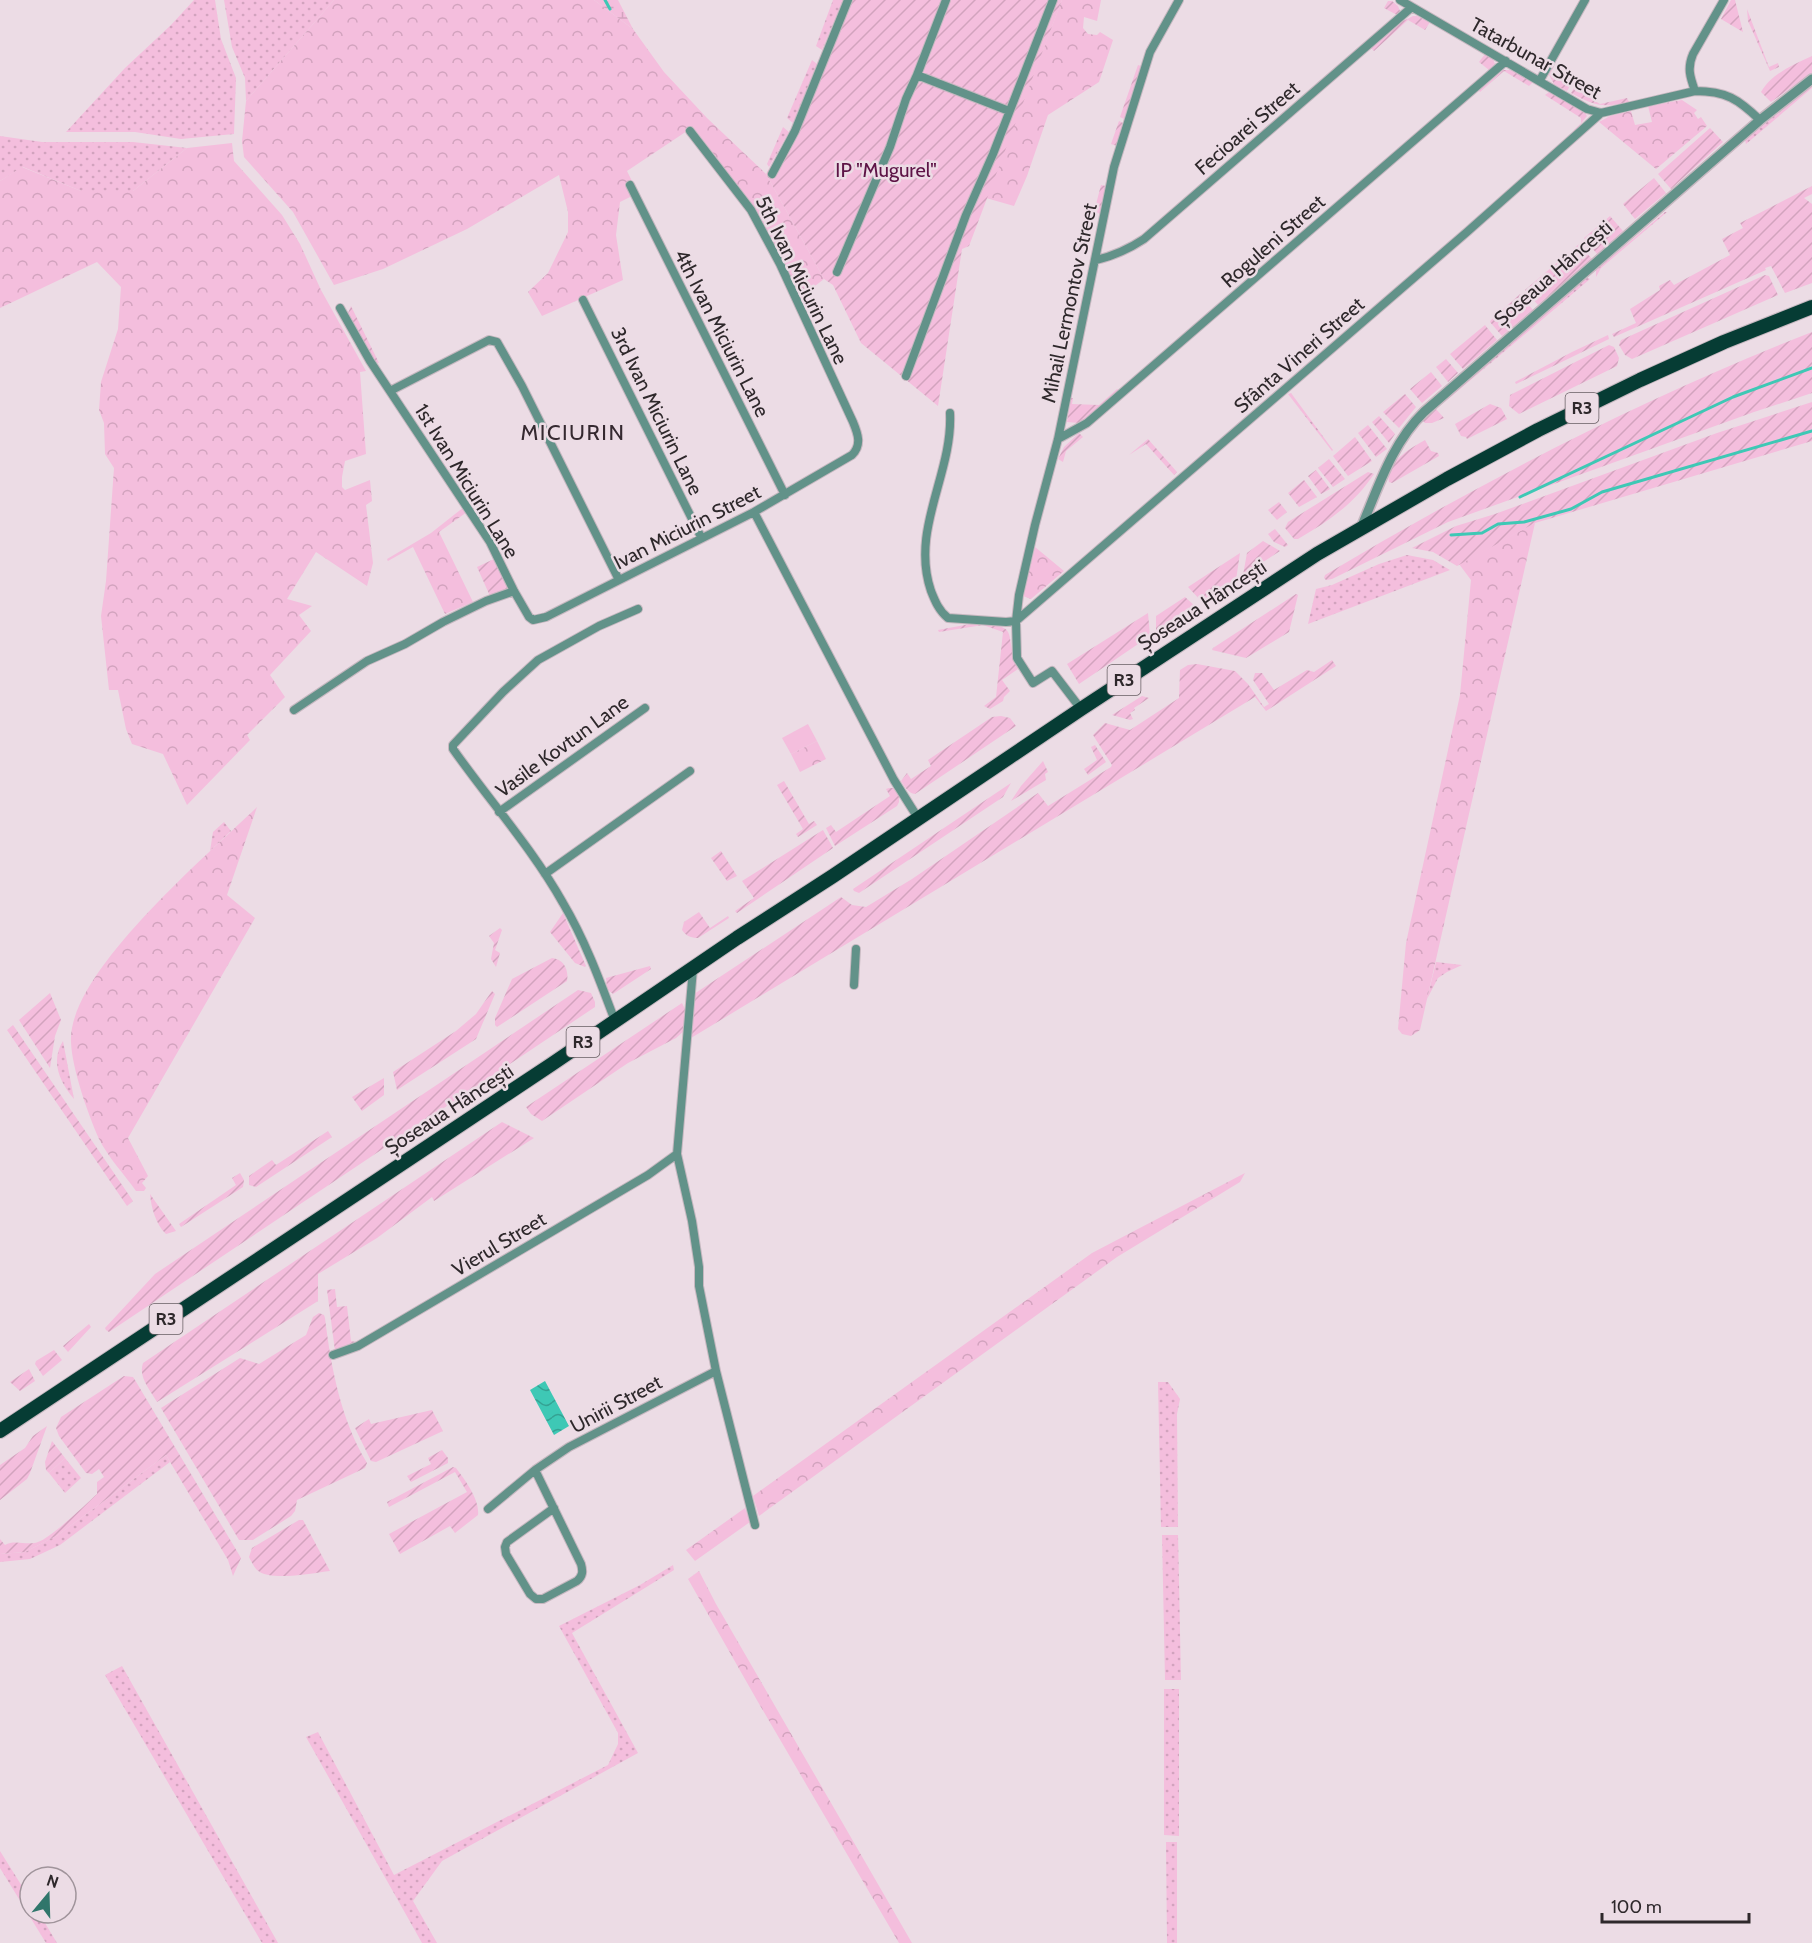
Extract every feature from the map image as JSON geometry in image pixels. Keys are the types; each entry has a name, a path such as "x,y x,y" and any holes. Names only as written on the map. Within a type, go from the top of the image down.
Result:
{"highway":[{"name":"Șoseaua Hâncești","path":"0,1431 1281,576 1492,454 1640,380 1724,342 1812,307"}],"street":[{"path":"772,174 795,131 848,0"},
{"path":"837,272 891,147 903,107 946,0"},
{"path":"906,376 962,226 1053,0"},
{"name":"Mihail Lermontov Street","path":"1081,709 1052,672 1033,683 1017,658 1016,621 1019,595 1058,439 1074,351 1096,260 1114,167 1142,73 1160,31 1179,0"},
{"name":"Tatarbunar Street","path":"1400,0 1587,109 1601,113 1695,91 1718,92 1739,100 1760,120"},
{"path":"1540,80 1585,0"},
{"path":"1695,91 1688,71 1689,63 1724,0"},
{"name":"Fecioarei Street","path":"1096,260 1132,247 1144,239 1412,7"},
{"name":"Roguleni Street","path":"1058,439 1087,423 1506,61"},
{"path":"917,75 1009,111"},
{"name":"Șoseaua Hâncești","path":"1361,528 1395,450 1419,416 1760,120 1812,79"},
{"name":"Sfânta Vineri Street","path":"1016,621 1476,225 1601,113"},
{"name":"5th Ivan Miciurin Lane","path":"690,131 739,193 780,264 857,432 858,445 852,455"},
{"name":"4th Ivan Miciurin Lane","path":"630,185 785,495"},
{"name":"3rd Ivan Miciurin Lane","path":"583,300 701,537"},
{"name":"1st Ivan Miciurin Lane","path":"340,308 370,361 490,542 514,591 533,620"},
{"name":"1st Ivan Miciurin Lane","path":"390,391 489,340 500,345 619,580"},
{"path":"950,413 950,437 925,538 924,564 929,584 942,613 948,618 1016,621"},
{"name":"Ivan Miciurin Street","path":"533,620 546,618 754,512 852,455"},
{"path":"754,512 888,770 918,818"},
{"path":"294,710 367,661 405,644 486,601 514,591"},
{"path":"615,1021 597,975 563,902 453,749 453,745 503,692 538,660 599,626 638,609"},
{"name":"Vasile Kovtun Lane","path":"499,812 645,708"},
{"path":"545,874 690,771"},
{"path":"854,985 856,949"},
{"path":"693,969 677,1154 692,1221 699,1268 699,1286 716,1371 755,1525"},
{"name":"Vierul Street","path":"333,1355 358,1346 379,1334 648,1175 677,1154"},
{"name":"Unirii Street","path":"488,1509 535,1470 597,1431 716,1371"},
{"path":"535,1470 554,1508 581,1564 581,1577 577,1581 543,1599 536,1599 530,1594 506,1554 505,1547 507,1542 554,1508"}],"green space":[{"path":"194,0 215,0 221,39 236,78 234,134 181,139 135,132 66,132 125,68"},
{"path":"224,0 334,0 246,101 245,78 232,47"},
{"path":"334,0 594,0 633,29 664,72 707,118 766,174 824,279 811,289 812,292 804,308 784,262 750,202 693,127 627,171 633,183 627,187 632,196 620,202 616,235 623,280 542,316 528,292 548,273 568,232 568,212 559,175 467,229 383,269 334,285 293,212 244,157 242,141 246,101"},
{"path":"594,0 618,0 633,29"},
{"path":"833,0 843,0 822,50 816,46"},
{"name":"IP \"Mugurel\"","path":"843,0 1062,0 969,246 962,249 938,406 861,343 833,285 824,279 766,174 792,127"},
{"path":"1062,0 1101,0 1097,21 1084,17 1083,28 1088,34 1097,35 1100,32 1113,40 1099,82 1048,115 1014,206 986,198"},
{"path":"1731,0 1735,0 1743,32 1721,19"},
{"path":"1388,1 1398,6 1400,11 1397,15 1384,8"},
{"path":"1747,9 1769,67 1778,63 1779,67 1770,71 1748,21"},
{"path":"1413,16 1430,22 1425,30 1408,20 1374,51 1371,48 1401,22"},
{"path":"1485,54 1493,59 1495,64 1489,70 1479,62"},
{"path":"1812,56 1812,73 1771,102 1761,92 1777,75"},
{"path":"1557,59 1551,73 1570,86 1567,91 1554,84 1549,75"},
{"path":"812,60 817,64 793,123 787,118"},
{"path":"1138,65 1141,66 1124,119 1120,117"},
{"path":"1503,70 1510,70 1533,82 1529,86 1504,71 1479,91"},
{"path":"1812,85 1812,88 1746,144 1745,140"},
{"path":"1574,88 1600,104 1627,98 1629,102 1599,105 1571,93"},
{"path":"1549,92 1587,116 1575,131 1581,123 1581,118 1545,95"},
{"path":"1682,100 1697,110 1694,113 1698,119 1701,117 1707,126 1656,169 1599,122 1610,116 1631,111 1635,125 1652,122 1648,106"},
{"path":"1119,121 1123,123 1117,146 1111,144"},
{"path":"783,127 789,132 769,167 767,164"},
{"path":"1710,128 1723,142 1671,189 1658,174"},
{"path":"0,136 42,142 133,142 187,148 133,191 81,191 23,167 0,181"},
{"path":"232,143 234,161 282,215 300,244 321,290 366,371 360,372 366,454 345,461 342,487 345,490 370,480 372,501 366,505 373,563 367,586 316,552 287,599 312,606 299,615 311,631 270,675 285,697 247,735 250,740 187,805 163,754 132,744 126,729 118,690 109,690 101,616 106,581 114,468 105,454 104,423 99,410 101,382 118,329 121,287 97,262 0,308 0,181 22,167 81,191 133,191 187,148"},
{"path":"1654,178 1666,193 1635,219 1623,204"},
{"path":"1101,185 1106,186 1101,214 1094,212"},
{"path":"1812,186 1812,194 1804,198 1812,204 1812,283 1785,293 1771,266 1614,337 1612,334 1636,323 1630,309 1660,290 1659,286 1670,280 1674,285 1730,255 1722,239 1743,228 1740,223"},
{"path":"1667,212 1601,268 1596,277 1596,270"},
{"path":"1610,216 1623,231 1597,254 1584,238"},
{"path":"1579,244 1592,259 1538,305 1525,290"},
{"path":"1765,275 1769,276 1778,295 1632,359 1625,355 1619,345 1621,340"},
{"path":"1588,278 1590,279 1440,406 1492,358"},
{"path":"1520,294 1533,310 1502,336 1490,322"},
{"path":"351,306 379,363 374,362 353,327 348,313"},
{"path":"1485,325 1497,340 1463,369 1450,354"},
{"path":"1812,332 1812,393 1448,522 1332,579 1324,578 1325,575 1443,507 1564,443 1687,385"},
{"path":"1608,335 1609,339 1516,384 1515,382"},
{"path":"1609,345 1614,347 1619,358 1617,366 1519,414 1509,406 1510,395"},
{"path":"1446,359 1458,373 1448,382 1436,367"},
{"path":"1431,372 1442,386 1422,403 1410,389"},
{"path":"1117,389 1119,390 1084,420 1079,423 1067,422 1071,398 1073,398 1072,404 1099,405"},
{"path":"1291,393 1333,450 1332,451 1288,394"},
{"path":"1405,394 1416,407 1399,428 1383,412"},
{"path":"1812,402 1812,441 1535,523 1457,566 1433,552 1412,548 1456,526 1717,433"},
{"path":"1490,404 1501,408 1507,419 1467,439 1461,436 1455,424"},
{"path":"1436,409 1444,418 1425,423 1423,421"},
{"path":"1379,416 1395,434 1389,443 1372,422"},
{"path":"1368,425 1387,449 1376,457 1358,433"},
{"path":"1079,433 1083,437 1066,451 1063,462 1058,459 1064,447"},
{"path":"1355,437 1372,461 1348,476 1333,456"},
{"path":"1148,439 1177,472 1174,475 1146,444 1129,455"},
{"path":"1425,440 1431,451 1438,453 1439,456 1392,483 1389,482 1389,475 1395,462"},
{"path":"1329,459 1345,479 1333,487 1318,468"},
{"path":"1316,470 1330,489 1321,494 1308,476"},
{"path":"1368,472 1374,474 1358,494 1320,525 1298,539 1294,539 1285,528 1288,522"},
{"path":"1304,480 1317,497 1299,507 1288,493"},
{"path":"1279,502 1287,512 1277,520 1268,510"},
{"path":"464,507 467,512 439,532 473,602 445,614 413,547 388,561 387,559 431,533"},
{"path":"1535,523 1420,1030 1411,1036 1402,1034 1398,1029 1406,943 1460,695 1471,580 1459,564"},
{"path":"1275,529 1288,545 1285,547 1274,542 1268,534"},
{"path":"1263,541 1280,551 1243,575 1247,553"},
{"path":"1035,547 1064,571 1031,599 1023,596"},
{"path":"1240,553 1236,580 1202,602 1188,587"},
{"path":"1407,555 1433,560 1450,570 1308,624 1316,589 1332,585 1379,564"},
{"path":"494,559 509,588 490,596 477,567"},
{"path":"1296,594 1298,595 1289,632 1246,658 1212,650 1213,648"},
{"path":"1185,597 1195,606 1156,632 1156,616"},
{"path":"1148,613 1150,636 1079,684 1067,664"},
{"path":"970,624 998,626 1005,628 1018,669 1002,680 1010,691 1003,701 990,709 984,706 996,697 1003,632 983,625 939,632 938,630"},
{"path":"1332,660 1336,666 1266,711 1255,697 691,1038 694,994 841,897 852,905 866,907 912,879 1038,793 1048,806 1111,767 1112,765 1093,735 1105,723 1130,730 1179,698 1180,670 1188,665 1197,664 1235,671 1248,684 1264,707 1269,704 1253,680 1255,673 1262,673 1274,690 1307,670 1314,672"},
{"path":"1142,696 1149,698 1130,713 1133,719 1112,715"},
{"path":"992,717 1010,718 1016,726 915,794 905,787 901,781 907,773 911,779 931,766 928,760"},
{"path":"808,724 817,741 791,754 782,738"},
{"path":"817,741 826,759 800,772 791,754"},
{"path":"1095,745 1106,762 1088,775 1084,769 1097,760 1091,747"},
{"path":"1043,761 1048,772 1045,774 1046,780 1011,801 1021,786"},
{"path":"784,781 809,824 814,821 817,825 798,837 796,834 803,829 777,785"},
{"path":"1011,783 1003,797 859,893 854,891 853,889"},
{"path":"893,788 899,794 897,806 835,846 826,828 831,825 836,832 890,796 886,789"},
{"path":"257,807 227,895 255,918 128,1138 148,1176 142,1183 146,1188 144,1191 136,1191 111,1159 99,1139 77,1078 71,1042 76,1014 92,983 115,950 144,916"},
{"path":"224,822 231,831 210,851 213,832"},
{"path":"823,830 833,848 737,913 735,911 754,898 742,881"},
{"path":"721,851 737,876 727,881 711,858"},
{"path":"699,912 710,928 728,916 729,918 698,938 691,937 682,930 684,922"},
{"path":"563,913 585,967 575,963 550,932"},
{"path":"500,928 502,930 495,950 500,953 496,967 491,959 494,943 489,936"},
{"path":"552,958 560,960 565,966 567,981 497,1027 495,1018 512,979"},
{"path":"1436,962 1462,965 1438,978 1427,999"},
{"path":"650,966 651,969 613,994 607,989 606,978"},
{"path":"578,990 591,993 595,1007 109,1332 106,1330 105,1328 155,1274"},
{"path":"492,991 495,994 476,1039 397,1090 393,1072 456,1031 476,1014"},
{"path":"50,993 61,1020 55,1036 50,1068 19,1020"},
{"path":"682,1003 685,1009 684,1031 676,1038 628,1063 542,1121 531,1114 526,1107"},
{"path":"13,1025 133,1201 127,1206 7,1030"},
{"path":"63,1041 74,1099 58,1072 57,1057"},
{"path":"384,1078 384,1095 362,1111 352,1097"},
{"path":"502,1122 534,1138 434,1201 432,1197 377,1238 318,1274 318,1301 157,1402 143,1378 143,1363"},
{"path":"328,1131 332,1137 256,1187 249,1185 249,1176 272,1160 276,1165"},
{"path":"240,1173 244,1180 243,1187 181,1227 179,1224 236,1185 232,1178"},
{"path":"1245,1173 1240,1182 1117,1257 759,1516 753,1496 1092,1253"},
{"path":"150,1194 176,1231 166,1234 159,1226"},
{"path":"335,1289 337,1307 347,1306 351,1341 356,1342 350,1347 335,1351 327,1290"},
{"path":"319,1313 325,1318 338,1393 350,1429 367,1463 365,1468 297,1500 295,1511 291,1516 253,1540 239,1540 161,1408 240,1358 259,1364 306,1335 313,1317"},
{"path":"89,1324 91,1327 68,1352 63,1346"},
{"path":"54,1350 62,1360 43,1376 35,1364 36,1361"},
{"path":"29,1369 35,1381 20,1391 10,1382"},
{"path":"124,1376 133,1377 135,1380 241,1558 233,1576 228,1560 166,1455 58,1535 25,1552 0,1554 0,1539 5,1545 38,1542 59,1528 97,1494 97,1482 104,1477 99,1469 92,1474 86,1473 59,1436 56,1428 61,1417"},
{"path":"1158,1382 1168,1382 1180,1399 1177,1414 1178,1527 1161,1527"},
{"path":"432,1410 443,1431 376,1462 371,1461 355,1428 369,1419 371,1424"},
{"path":"47,1426 27,1479 0,1500 0,1465 25,1448 33,1436"},
{"path":"52,1441 65,1458 49,1473 45,1462"},
{"path":"442,1450 448,1458 448,1463 411,1482 407,1476 431,1464 428,1458"},
{"path":"166,1455 170,1462 60,1545 30,1559 0,1562 0,1554 25,1552 58,1535"},
{"path":"65,1458 81,1478 65,1493 49,1473"},
{"path":"453,1467 464,1478 471,1490 477,1503 478,1515 455,1533 450,1526 400,1554 389,1534 467,1492 455,1472 389,1507 387,1502"},
{"path":"745,1508 750,1522 695,1561 686,1550"},
{"path":"299,1520 303,1520 330,1571 272,1576 257,1570 249,1557 252,1548"},
{"path":"1162,1535 1178,1535 1181,1680 1165,1680"},
{"path":"673,1565 674,1570 572,1633 638,1753 442,1861 413,1901 437,1943 422,1943 306,1737 318,1732 394,1875 608,1765 618,1744 618,1733 559,1626 640,1585"},
{"path":"699,1571 912,1943 899,1943 758,1702 688,1579"},
{"path":"122,1666 278,1943 262,1943 105,1675"},
{"path":"1164,1689 1179,1689 1179,1836 1164,1835"},
{"path":"1166,1842 1177,1842 1177,1943 1167,1943"},
{"path":"0,1851 18,1880 18,1897 0,1868"},
{"path":"35,1925 46,1925 57,1943 46,1943"}],"water":[{"path":"545,1381 569,1426 554,1435 530,1390"}],"waterway":[{"path":"605,0 610,9"},
{"path":"1520,497 1733,397 1812,368"},
{"path":"1451,535 1482,533 1498,524 1524,522 1571,509 1602,492 1812,431"}],"district":[{"name":"MICIURIN","path":"573,432"}]}
